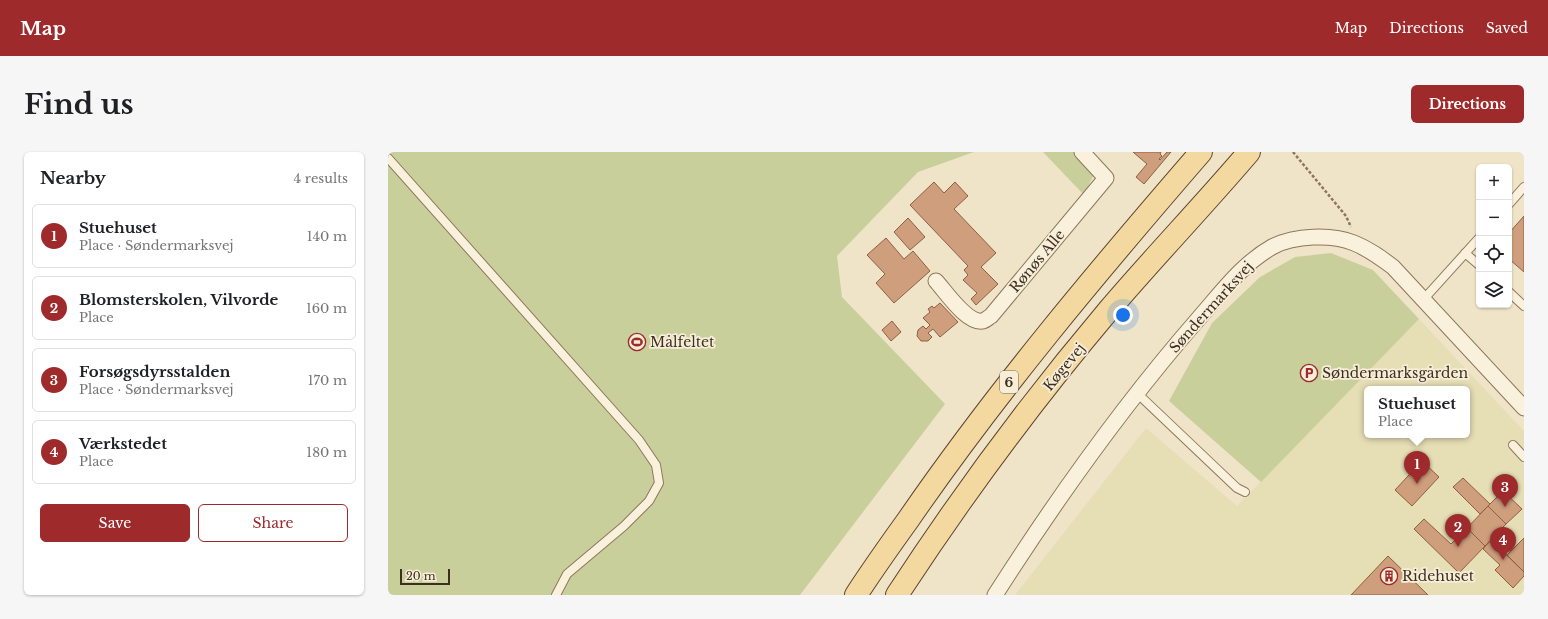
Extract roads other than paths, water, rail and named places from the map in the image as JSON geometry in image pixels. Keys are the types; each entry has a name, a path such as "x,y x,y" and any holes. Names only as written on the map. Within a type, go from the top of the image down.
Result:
{"main road":[{"name":"6","path":"856,595 939,474 1012,378 1087,285 1201,152"},
{"name":"Køgevej","path":"897,595 964,497 1108,311 1249,152"}],"street":[{"name":"Rønøs Alle","path":"936,281 962,311 975,320 984,321 991,316 1106,178 1082,152"},
{"name":"Søndermarksvej","path":"995,595 1025,548 1108,430 1137,393 1174,347 1243,268 1273,247 1296,239 1318,236 1354,243 1374,254 1393,267 1524,408"}],"lane":[{"path":"388,158 639,440 656,465 659,483 649,502 624,526 567,574 556,595"},
{"path":"1512,200 1524,186"},
{"path":"1423,300 1476,241"},
{"path":"1465,253 1476,263"},
{"path":"1512,295 1524,306"},
{"path":"1137,393 1236,488 1245,492"},
{"path":"1513,445 1524,456"}],"place":[{"name":"Målfeltet","path":"637,342"},
{"name":"Søndermarksgården","path":"1309,373"},
{"name":"Stuehuset","path":"1417,484"},
{"name":"Forsøgsdyrsstalden","path":"1505,507"},
{"name":"Blomsterskolen, Vilvorde","path":"1458,547"},
{"name":"Værkstedet","path":"1503,560"},
{"name":"Ridehuset","path":"1389,576"}]}
